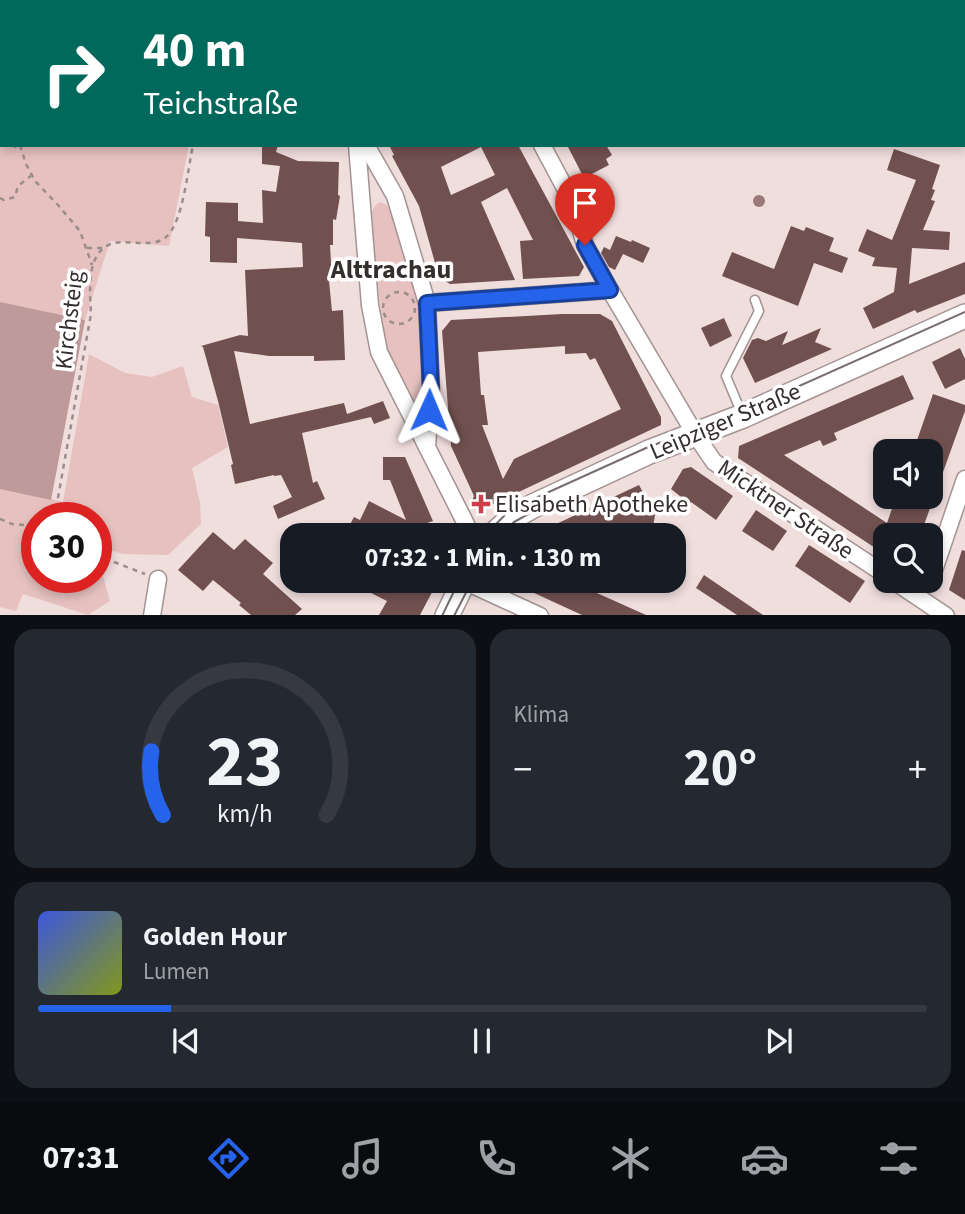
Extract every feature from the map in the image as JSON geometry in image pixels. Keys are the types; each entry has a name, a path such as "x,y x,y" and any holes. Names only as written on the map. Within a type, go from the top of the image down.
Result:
{"main road":[{"name":"Leipziger Straße","path":"506,523 533,506 649,452 743,416 965,316"},
{"path":"447,615 458,593"}],"street":[{"path":"357,147 370,305 379,352 464,523"},
{"path":"367,147 395,196 427,303 431,390 427,449"},
{"name":"Micktner Straße","path":"543,147 573,203 585,245 714,462 873,566"},
{"path":"427,303 610,290"},
{"path":"943,544 965,479"},
{"path":"152,615 159,579"},
{"path":"491,593 540,615"},
{"path":"906,593 921,608 946,615"}],"lane":[{"path":"743,416 726,376 760,311 755,300"}],"path":[{"name":"Kirchsteig","path":"57,502 91,314 90,283 95,257 103,248 113,243 156,243 166,237 177,223 193,147"},
{"path":"21,148 32,175 80,231 93,268"},
{"path":"0,198 4,200 15,197 18,186 32,175"},
{"path":"87,248 103,248"},
{"path":"396,292 407,294 414,302 413,316 405,323 390,321 384,312 387,299 396,292"},
{"path":"0,519 21,525"},
{"path":"112,561 159,579"}],"shaded area":[{"path":"0,147 189,147 169,246 110,241 85,320 51,499 63,502 21,502 21,593 108,593 110,601 88,615 23,594 16,611 0,607"},
{"path":"381,202 387,205 393,215 418,303 425,408 421,414 417,413 386,351 370,220 374,207"},
{"path":"0,302 85,320 51,500 0,489"},
{"path":"89,354 125,373 152,377 183,366 192,397 218,405 228,447 192,468 200,503 201,524 168,555 123,554 112,551 112,502 63,502"}],"building":[{"path":"262,147 277,147 276,152 298,161 339,162 340,196 336,220 333,219 333,245 330,245 332,281 329,281 332,311 343,310 345,360 314,361 314,356 269,356 234,351 250,424 344,403 347,414 383,401 390,418 374,424 371,417 302,433 313,483 317,481 325,499 278,519 273,506 292,497 281,475 235,484 218,401 201,346 240,335 248,336 245,270 303,267 302,243 237,238 237,263 210,262 210,237 205,236 206,202 238,203 238,221 263,223 262,190 276,192 280,166 262,164"},
{"path":"390,147 481,147 519,147 584,267 579,276 523,279 520,241 533,240 507,188 481,202 515,280 450,284 439,277 419,206 392,156 394,155","holes":["481,147 495,175 451,195 441,167"]},
{"path":"568,147 607,147 612,155 606,159 609,165 584,178"},
{"path":"894,149 940,165 932,189 935,190 931,200 935,201 923,230 950,232 949,250 912,248 909,284 965,262 965,294 917,313 915,310 873,329 863,308 894,292 897,268 872,266 875,258 858,251 867,229 892,240 916,180 887,170"},
{"path":"791,226 804,231 806,227 834,238 829,251 848,258 842,273 814,263 798,306 722,276 732,252 774,269"},
{"path":"616,236 650,248 643,263 623,254 615,270 609,267 601,253 604,247 610,250"},
{"path":"600,314 612,321 661,417 661,425 487,507 472,501 474,496 451,446 442,331 451,320","holes":["565,346 565,354 586,353 590,360 595,358 621,409 514,459 503,479 482,425 488,425 484,395 481,395 478,352"]},
{"path":"724,318 732,336 710,347 701,328"},
{"path":"821,328 815,342 832,349 755,383 743,358 752,340 758,338 766,341 788,331 782,345"},
{"path":"960,348 965,359 965,379 945,389 932,362"},
{"path":"903,375 914,399 834,433 837,440 823,446 820,440 784,455 887,523 873,523 873,546 738,458 739,446"},
{"path":"933,394 965,405 943,472 943,439 917,439"},
{"path":"383,457 405,457 433,521 351,523 354,517 360,520 369,501 406,520 390,480 383,480"},
{"path":"691,467 733,496 716,520 671,489 683,469"},
{"path":"639,485 655,515 654,523 558,523"},
{"path":"892,509 930,509 925,523 887,523"},
{"path":"756,510 787,531 773,551 742,531"},
{"path":"213,532 234,550 245,539 273,563 263,574 280,589 280,593 284,593 302,609 295,615 251,615 213,580 203,591 178,570"},
{"path":"809,545 865,581 850,603 795,566"},
{"path":"962,550 965,551 965,600 949,590"},
{"path":"704,575 763,615 737,615 696,588"},
{"path":"371,593 432,593 420,615 379,615 387,601"},
{"path":"534,593 597,593 646,615 582,615"}],"tram line":[{"path":"497,523 506,514 529,501 646,448 741,412 965,312"},
{"path":"513,523 543,506"},
{"path":"442,615 453,593"},
{"path":"455,615 466,593"}],"place":[{"name":"Elisabeth Apotheke","path":"481,504"}],"district":[{"name":"Alttrachau","path":"391,269"}],"route":[{"path":"429,410 431,390 427,303 610,290 585,245"}]}
